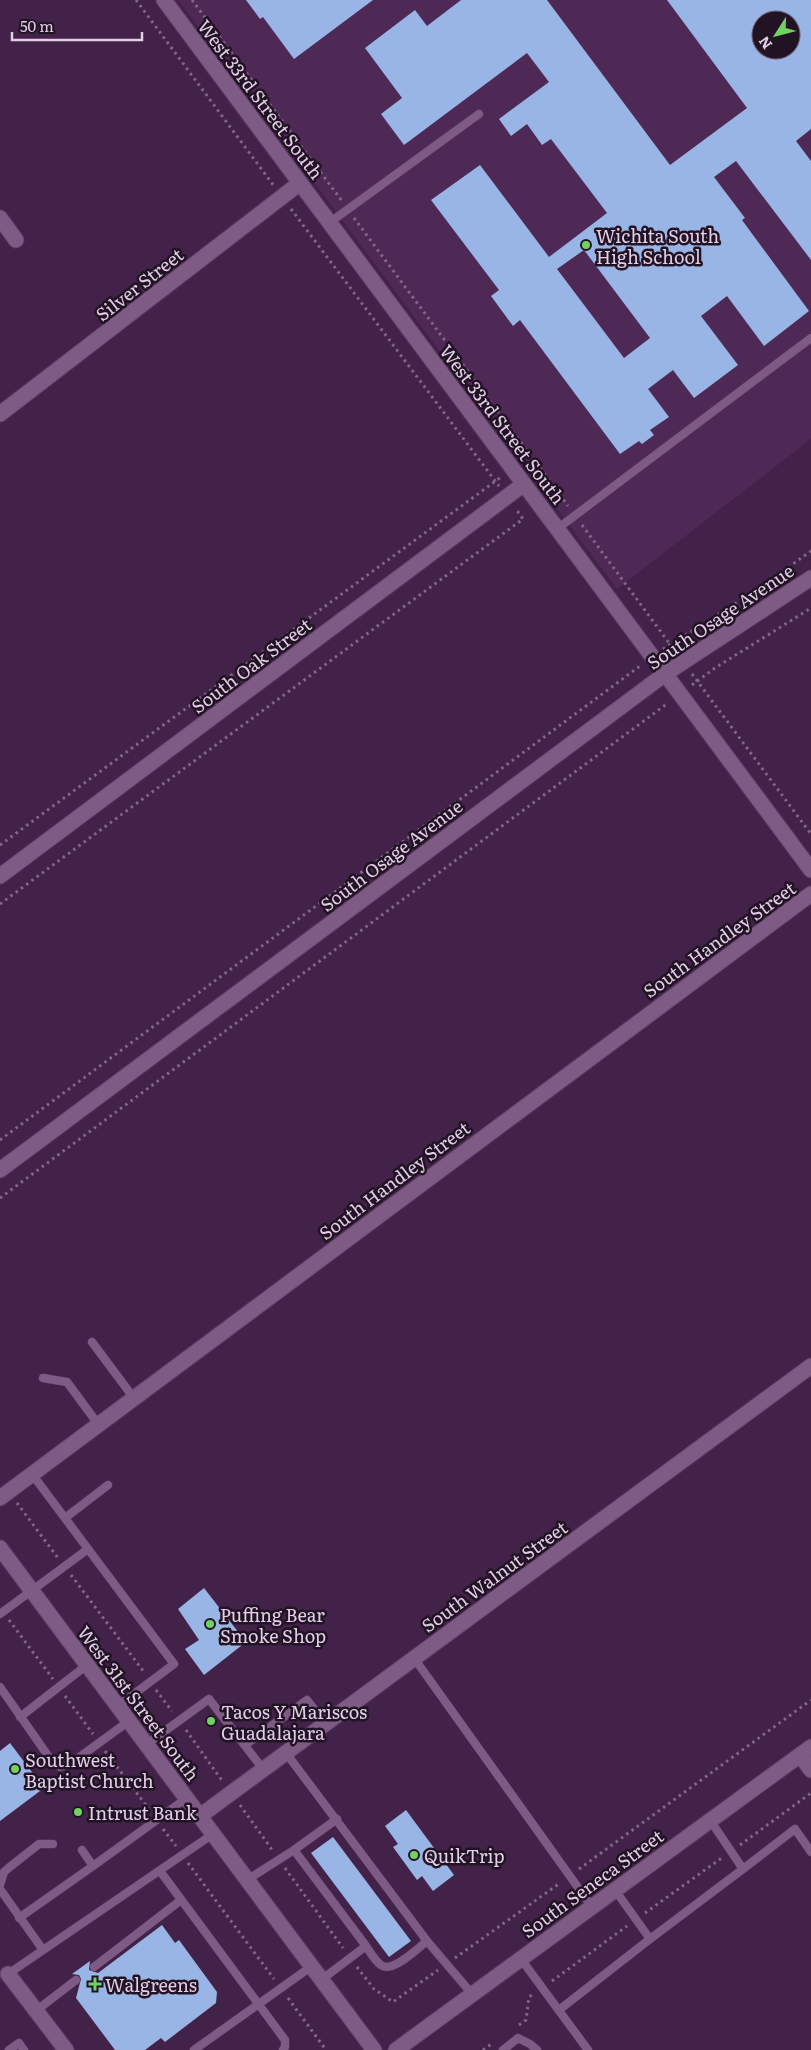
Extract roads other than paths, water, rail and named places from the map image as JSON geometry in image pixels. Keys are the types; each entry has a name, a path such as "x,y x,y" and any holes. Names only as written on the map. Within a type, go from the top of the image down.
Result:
{"street":[{"name":"West 33rd Street South","path":"164,0 811,870"},
{"name":"Silver Street","path":"0,414 300,183"},
{"path":"0,218 16,240"},
{"name":"South Oak Street","path":"0,876 524,484"},
{"name":"South Osage Avenue","path":"0,1170 665,674 811,578"},
{"name":"South Handley Street","path":"4,1494 811,894"},
{"name":"South Walnut Street","path":"200,1816 811,1366"},
{"name":"West 31st Street South","path":"0,1548 374,2050"},
{"path":"806,1751 811,1770"},
{"name":"South Seneca Street","path":"396,2050 806,1751"},
{"path":"8,1974 66,2050"}],"lane":[{"path":"329,223 479,114"},
{"path":"557,529 811,338"},
{"path":"92,1342 133,1397"},
{"path":"44,1378 67,1382 98,1424"},
{"path":"32,1474 174,1664 118,1706"},
{"path":"64,1518 108,1485"},
{"path":"0,1614 88,1549"},
{"path":"414,1658 592,1907"},
{"path":"20,1716 87,1665"},
{"path":"0,1687 51,1760 60,1767 70,1764 129,1720"},
{"path":"146,1744 209,1699 263,1770"},
{"path":"245,1745 307,1700 325,1724"},
{"path":"286,1753 427,1942 472,1994"},
{"path":"19,1918 187,1798"},
{"path":"247,1880 294,1850 337,1819"},
{"path":"710,1820 743,1869"},
{"path":"559,2010 650,1938 795,1829 811,1852"},
{"path":"8,1974 213,1834"},
{"path":"0,1886 4,1872 11,1866 39,1844 53,1844"},
{"path":"82,1850 93,1866"},
{"path":"294,1850 380,1965 387,1968 394,1966 427,1942"},
{"path":"160,1871 285,2040 283,2050"},
{"path":"0,1890 43,1950"},
{"path":"615,1890 650,1938"},
{"path":"94,1967 181,1900"},
{"path":"321,1980 366,1946"},
{"path":"521,1958 588,2050"},
{"path":"194,2050 312,1966"},
{"path":"36,2010 76,1980"},
{"path":"503,2050 518,2038 538,2050"},
{"path":"9,2050 19,2043 24,2050"}],"place":[{"name":"Wichita South High School","path":"586,245"},
{"name":"Puffing Bear Smoke Shop","path":"210,1624"},
{"name":"Tacos Y Mariscos Guadalajara","path":"211,1721"},
{"name":"Southwest Baptist Church","path":"15,1769"},
{"name":"Intrust Bank","path":"78,1812"},
{"name":"QuikTrip","path":"414,1855"},
{"name":"Walgreens","path":"95,1984"}]}
